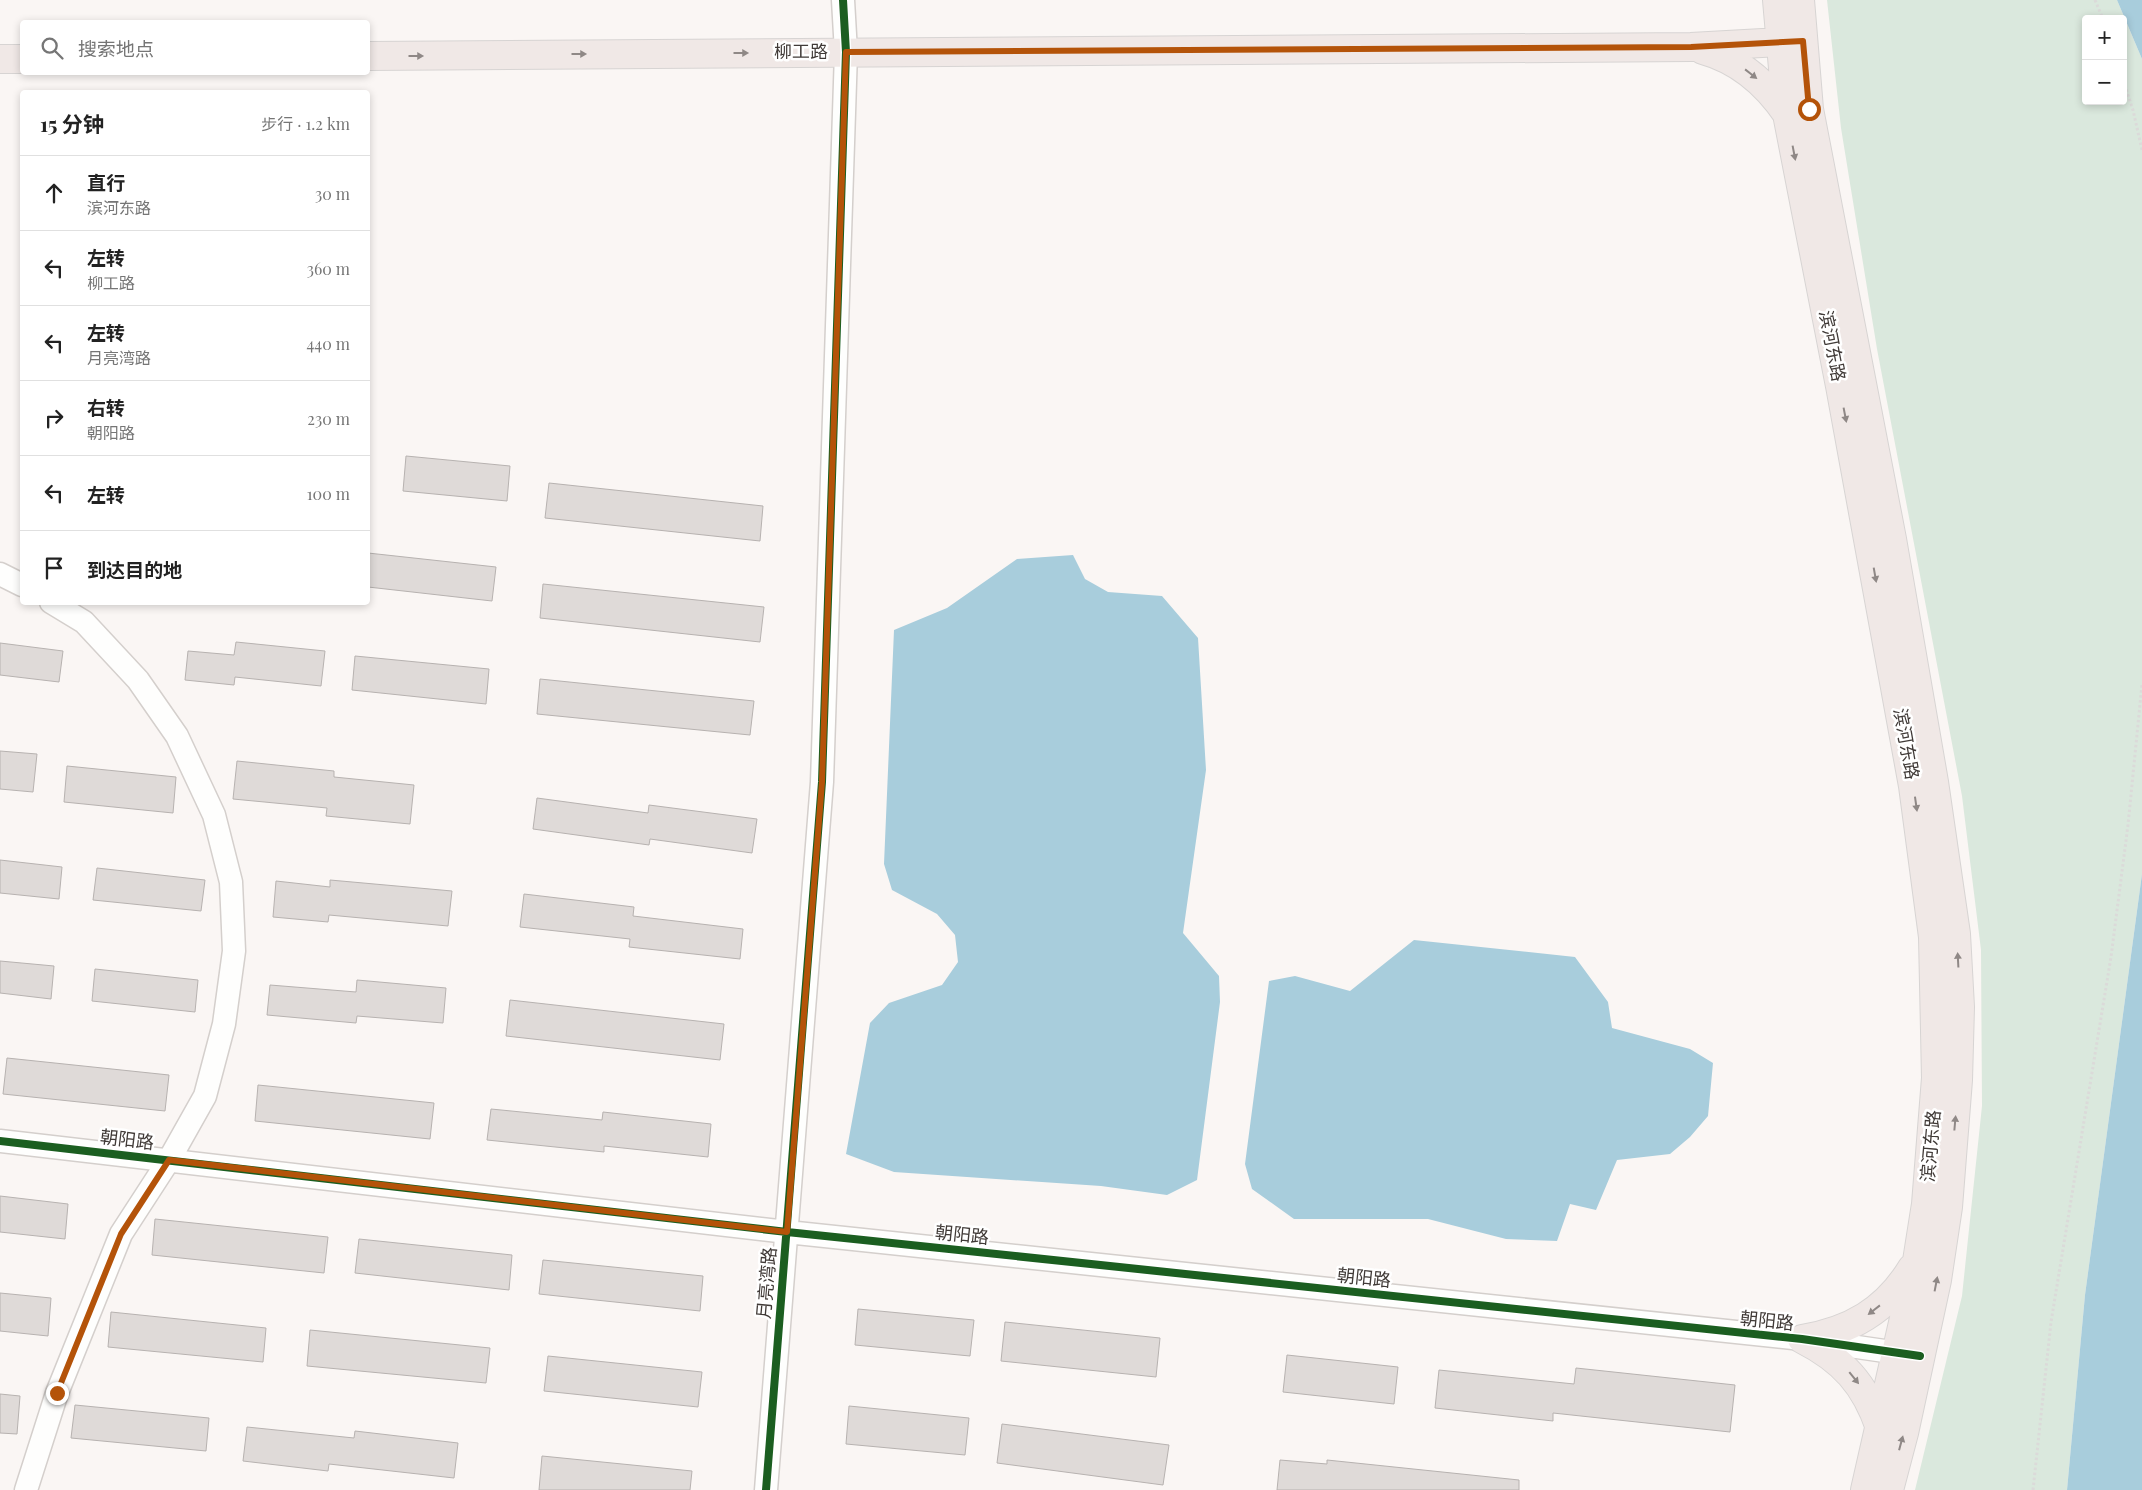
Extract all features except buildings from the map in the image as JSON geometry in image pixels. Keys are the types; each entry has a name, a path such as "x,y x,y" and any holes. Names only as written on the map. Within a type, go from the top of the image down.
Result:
{"main road":[{"name":"滨河东路","path":"1777,0 1792,42 1809,109 1895,559 1934,782 1956,934 1960,1007 1958,1080 1949,1197 1937,1280 1880,1428 1865,1490"},
{"name":"滨河东路","path":"1800,0 1792,42 1787,114 1840,386 1913,786 1933,936 1936,1078 1926,1204 1917,1261 1904,1433 1889,1490"},
{"name":"柳工路","path":"370,56 1691,47 1792,42"},
{"path":"1691,47 1729,60 1746,70 1776,98 1787,114"},
{"path":"0,59 20,59"},
{"path":"1802,1339 1826,1335 1848,1327 1870,1315 1888,1300 1917,1261"},
{"path":"1802,1339 1820,1348 1852,1374 1864,1390 1880,1428"}],"street":[{"name":"月亮湾路","path":"766,1490 822,782 846,52 843,0"},
{"path":"0,574 20,584"},
{"path":"26,1490 57,1393 121,1234 169,1160 206,1096 224,1024 234,951 231,882 214,815 177,736 138,680 84,622 57,605"},
{"name":"朝阳路","path":"0,1141 787,1232 1802,1339 1909,1355"}],"path":[{"path":"2095,0 2101,15"},
{"path":"2127,92 2142,150"},
{"path":"2034,1490 2051,1322 2121,881 2142,684"}],"shaded area":[{"path":"1827,0 2117,0 2123,15 2082,15 2082,105 2127,105 2127,24 2142,59 2142,874 2085,1295 2067,1490 1915,1490 1962,1296 1982,1106 1981,950 1962,796 1877,349 1841,128"}],"water":[{"path":"2117,0 2142,0 2142,59 2127,24 2127,15 2123,15"},
{"path":"1073,555 1085,579 1108,592 1162,596 1198,638 1206,770 1183,933 1219,976 1220,1002 1197,1180 1167,1195 1101,1186 894,1172 846,1154 870,1023 889,1003 942,985 958,962 955,935 937,914 892,890 884,864 894,630 947,608 1017,559"},
{"path":"2142,874 2142,1490 2067,1490 2085,1295"},
{"path":"1414,940 1575,957 1608,1002 1612,1028 1690,1049 1713,1063 1708,1116 1690,1137 1670,1154 1617,1160 1596,1210 1570,1204 1557,1241 1506,1239 1428,1219 1294,1219 1252,1189 1245,1164 1269,981 1295,976 1350,991"}],"cycle path":[{"path":"766,1490 822,782 846,52 843,0"},
{"path":"0,1141 787,1232 1802,1339 1920,1356"}],"route":[{"path":"57,1393 121,1234 169,1160 787,1232 822,782 846,52 1691,47 1803,41 1809,109"}]}
